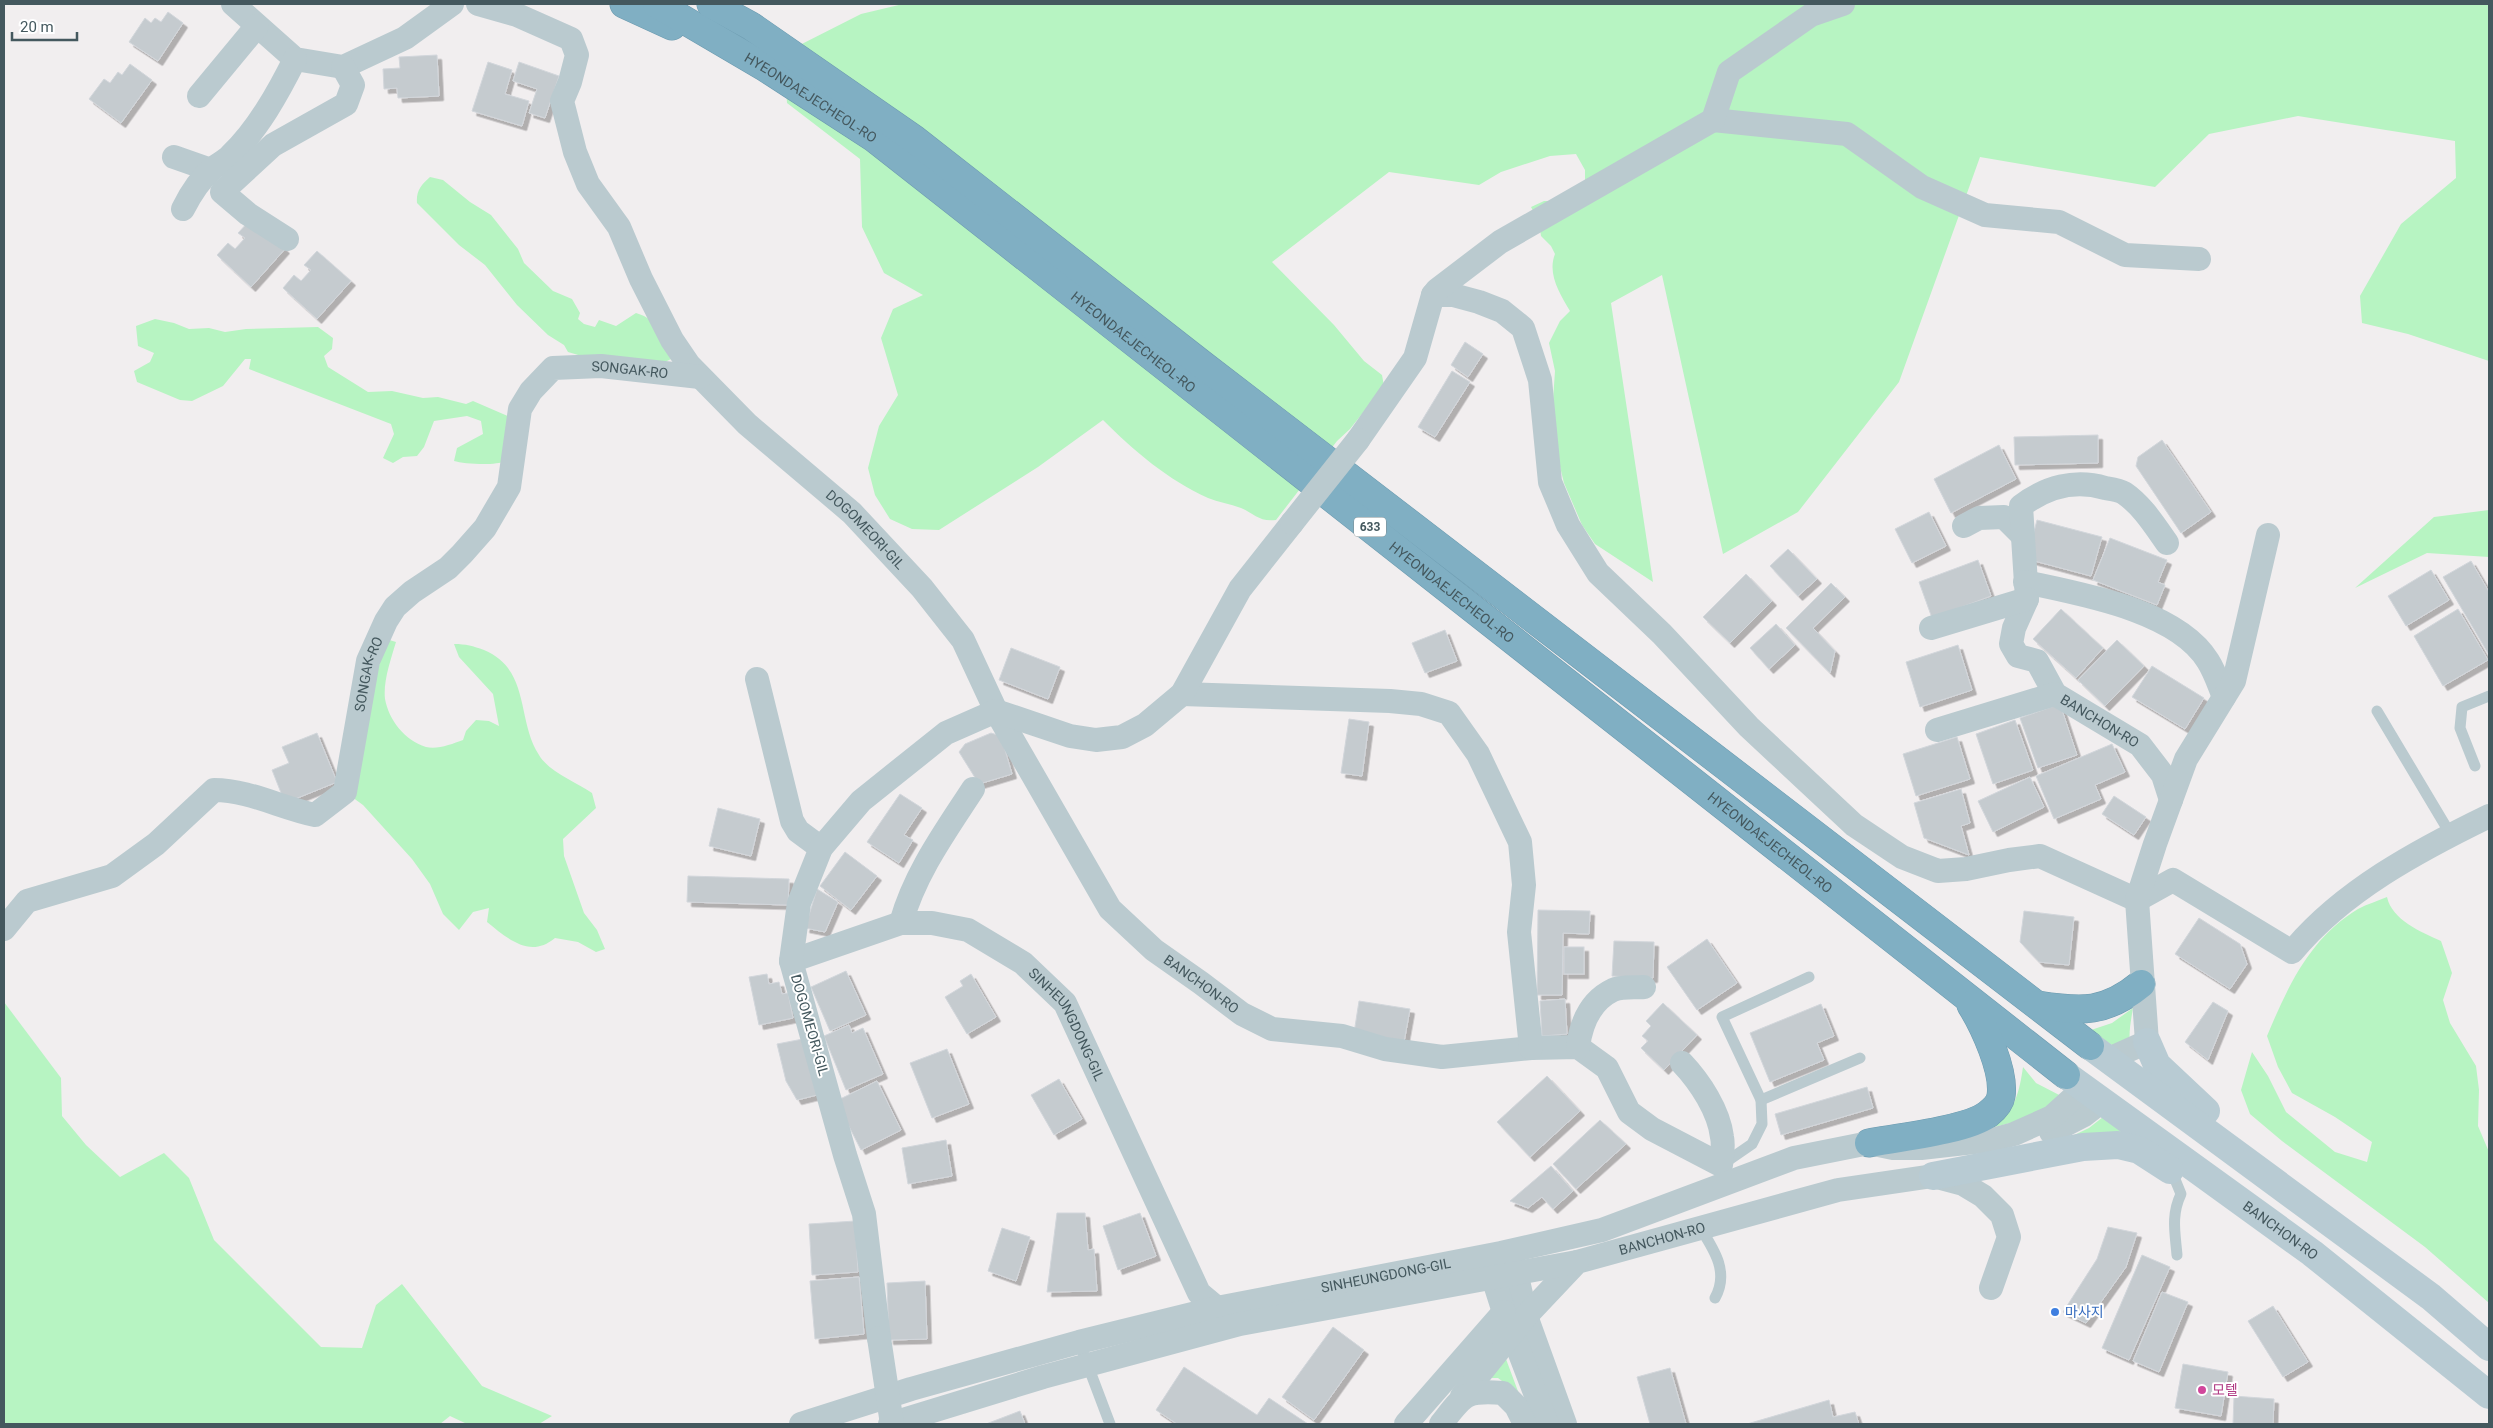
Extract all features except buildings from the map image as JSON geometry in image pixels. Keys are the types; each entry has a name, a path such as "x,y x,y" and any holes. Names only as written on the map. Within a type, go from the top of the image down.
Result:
{"highway":[{"path":"624,4 776,74"},
{"name":"HYEONDAEJECHEOL-RO","path":"657,4 776,74 881,143 2084,1088"},
{"name":"HYEONDAEJECHEOL-RO","path":"712,4 751,26 914,139 1211,371 2108,1059"},
{"path":"719,4 751,26"},
{"path":"2036,1004 2077,1011 2093,1010 2126,997 2142,984"},
{"path":"1869,1143 1969,1124 1987,1116 1996,1107 2001,1096 1998,1069 1982,1022 1966,997"}],"main road":[{"path":"2147,1042 2157,1065 2179,1088 2235,1135 2432,1284 2489,1342"},
{"path":"2084,1088 2108,1059"},
{"name":"633","path":"2108,1059 2431,1297 2489,1347"},
{"name":"BANCHON-RO","path":"2084,1088 2312,1253 2489,1395"},
{"path":"1933,1176 2083,1147 2118,1145 2139,1150 2278,1242 2364,1294"}],"street":[{"path":"233,4 295,59 344,67 405,38 452,4"},
{"name":"DOGOMEORI-GIL","path":"478,4 518,15 571,39 576,55 570,82 562,101 575,152 588,184 626,241 641,279 672,340 700,378 747,424 852,513 922,588 963,640 996,712 946,733 861,801 821,848 799,903 792,961 845,1155 864,1214 891,1424"},
{"path":"1713,120 1729,72 1811,15 1843,4"},
{"path":"199,96 257,26"},
{"path":"182,210 191,193 211,170 231,156 260,120 280,90 295,59"},
{"path":"287,239 248,214 222,192 273,145 346,104 353,85 344,67"},
{"path":"996,712 1070,736 1096,740 1122,737 1145,725 1182,694 1240,589 1358,440 1415,358 1433,295 1500,242 1713,120 1847,134 1922,187 1985,215 2059,222 2125,255 2198,258"},
{"path":"174,158 211,170"},
{"path":"1433,295 1453,295 1479,302 1502,311 1523,328 1540,380 1550,482 1568,525 1598,573 1662,634 1748,728 1854,825 1902,857 1938,871 1966,869 2040,856 2137,900"},
{"name":"SONGAK-RO","path":"4,929 27,901 112,876 156,844 214,790 232,790 292,810 315,815 345,792 368,661 386,621 395,608 412,592 448,568 485,528 508,487 520,409 531,391 553,368 601,366 700,378"},
{"name":"BANCHON-RO","path":"2167,543 2143,510 2123,492 2096,485 2065,485 2038,494 2021,506 2026,591 2011,644 2018,656 2037,661 2055,694 2140,745 2163,775 2171,800"},
{"path":"1964,526 1980,518 2004,517 2022,534"},
{"path":"2108,1059 2147,1042 2137,900 2186,758 2234,681 2268,535"},
{"path":"1931,628 2026,591 2115,603 2151,618 2185,636 2208,660 2224,696"},
{"path":"757,679 792,821 798,831 821,848"},
{"path":"1182,694 1390,700 1421,704 1449,713 1478,754 1520,842 1524,885 1520,932 1531,1048"},
{"path":"1937,730 2055,694"},
{"name":"BANCHON-RO","path":"996,712 1110,909 1154,950 1202,983 1242,1014 1272,1029 1342,1036 1385,1049 1421,1055 1442,1057 1531,1048 1578,1047"},
{"path":"900,923 909,894 925,864 973,789"},
{"path":"2137,900 2173,880 2292,952 2312,928 2378,879 2451,835 2489,816"},
{"name":"SINHEUNGDONG-GIL","path":"792,961 900,923 932,923 968,930 1023,963 1065,1004 1199,1293 1218,1308"},
{"path":"1644,987 1614,990 1598,1002 1587,1014 1580,1028 1578,1047 1607,1068 1629,1112 1652,1129 1721,1165 1723,1139 1718,1120 1709,1100 1682,1063"},
{"path":"891,1424 1088,1365 1240,1324 1490,1266 1511,1250 1602,1230 1794,1158 1869,1143 1893,1148 1921,1148 1992,1140 2014,1134 2052,1117 2084,1088"},
{"path":"1727,1220 1793,1185 2015,1149 2084,1115 2084,1088"},
{"path":"1933,1176 1963,1184 1983,1196 2002,1215 2009,1237 1991,1288"},
{"name":"BANCHON-RO","path":"1490,1266 1576,1262 1838,1190 1933,1176"},
{"path":"1406,1424 1576,1262"},
{"path":"1490,1266 1565,1424"},
{"name":"SINHEUNGDONG-GIL","path":"801,1424 911,1388 1079,1342 1218,1308 1490,1266"},
{"path":"1441,1424 1515,1321"},
{"path":"1515,1321 1547,1424"},
{"path":"1462,1396 1480,1391 1503,1393 1516,1406 1525,1424"}],"lane":[{"path":"2475,766 2460,728 2462,707 2489,696"},
{"path":"2377,711 2451,835"},
{"path":"1721,1165 1752,1144 1762,1124 1761,1100 1722,1017 1810,977"},
{"path":"1761,1100 1860,1058"},
{"path":"2172,1172 2181,1194 2173,1219 2177,1254"},
{"path":"1701,1229 1711,1245 1722,1273 1722,1285 1715,1298"},
{"path":"1079,1342 1110,1424"}],"green space":[{"path":"903,4 2489,4 2489,361 2408,334 2362,323 2360,296 2401,224 2456,178 2455,141 2298,116 2209,134 2155,187 1980,157 1899,382 1798,512 1723,554 1662,275 1611,303 1653,582 1595,544 1582,525 1564,483 1551,430 1555,371 1549,343 1560,321 1570,311 1556,284 1553,269 1555,254 1551,246 1541,236 1539,222 1531,207 1544,201 1559,201 1585,185 1585,170 1576,154 1550,156 1501,172 1479,185 1389,172 1272,262 1334,325 1364,361 1382,375 1384,386 1350,429 1337,441 1276,520 1261,519 1241,508 1208,498 1179,483 1139,454 1103,420 1038,467 939,530 912,529 890,519 875,495 868,468 879,426 898,395 881,338 893,309 923,295 884,273 862,227 860,159 787,103 784,53 861,14"},
{"path":"430,177 443,180 470,202 491,215 518,249 524,263 553,291 572,299 580,313 578,319 584,324 595,327 599,320 616,326 636,313 644,316 659,330 671,359 663,363 585,357 568,352 564,345 548,335 517,305 485,265 459,245 417,203 417,195 420,188"},
{"path":"155,319 174,323 189,329 209,328 225,332 246,329 318,327 333,338 332,349 324,356 328,367 368,392 392,391 423,398 438,397 466,404 473,401 510,417 505,461 495,464 480,464 454,461 457,448 483,434 481,421 467,416 434,421 424,447 417,456 403,457 393,463 383,458 394,434 391,424 249,369 251,359 245,359 223,386 192,401 180,400 137,382 134,371 150,362 154,353 138,346 136,326"},
{"path":"2489,510 2489,557 2427,553 2355,588 2434,517"},
{"path":"386,639 396,642 385,685 387,707 394,722 404,734 411,740 426,747 440,747 463,740 466,731 476,720 489,721 499,726 493,694 459,657 454,644 462,644 484,650 499,659 509,670 516,683 532,741 543,761 556,772 592,793 596,808 563,839 564,856 584,913 597,930 605,949 596,952 578,942 555,938 537,947 528,947 511,940 487,922 489,908 473,912 459,930 443,914 430,884 412,859 363,805 345,792"},
{"path":"2387,897 2390,905 2401,919 2416,929 2441,941 2452,973 2443,1000 2450,1023 2476,1066 2479,1090 2478,1126 2489,1152 2489,1303 2425,1247 2282,1141 2250,1114 2241,1090 2252,1052 2268,1076 2286,1112 2335,1152 2367,1162 2372,1142 2335,1117 2292,1093 2278,1067 2267,1036 2292,981 2326,934 2358,909"},
{"path":"4,1002 61,1078 62,1116 86,1145 120,1177 164,1153 189,1178 214,1240 321,1347 362,1348 376,1305 402,1284 482,1386 552,1416 539,1424 467,1424 450,1416 440,1424 4,1424"},
{"path":"2133,1008 2130,1038 2133,1057 2088,1031 2112,1023"},
{"path":"2023,1067 2036,1083 2065,1098 2041,1115 1960,1136 1987,1126 2005,1115 2012,1107 2016,1097"},
{"path":"2103,1117 2173,1161 2068,1138 2089,1128"},
{"path":"1503,1351 1519,1394 1498,1378 1485,1378"}],"place":[{"name":"마사지","path":"2055,1312"},
{"name":"모텔","path":"2202,1390"}]}
